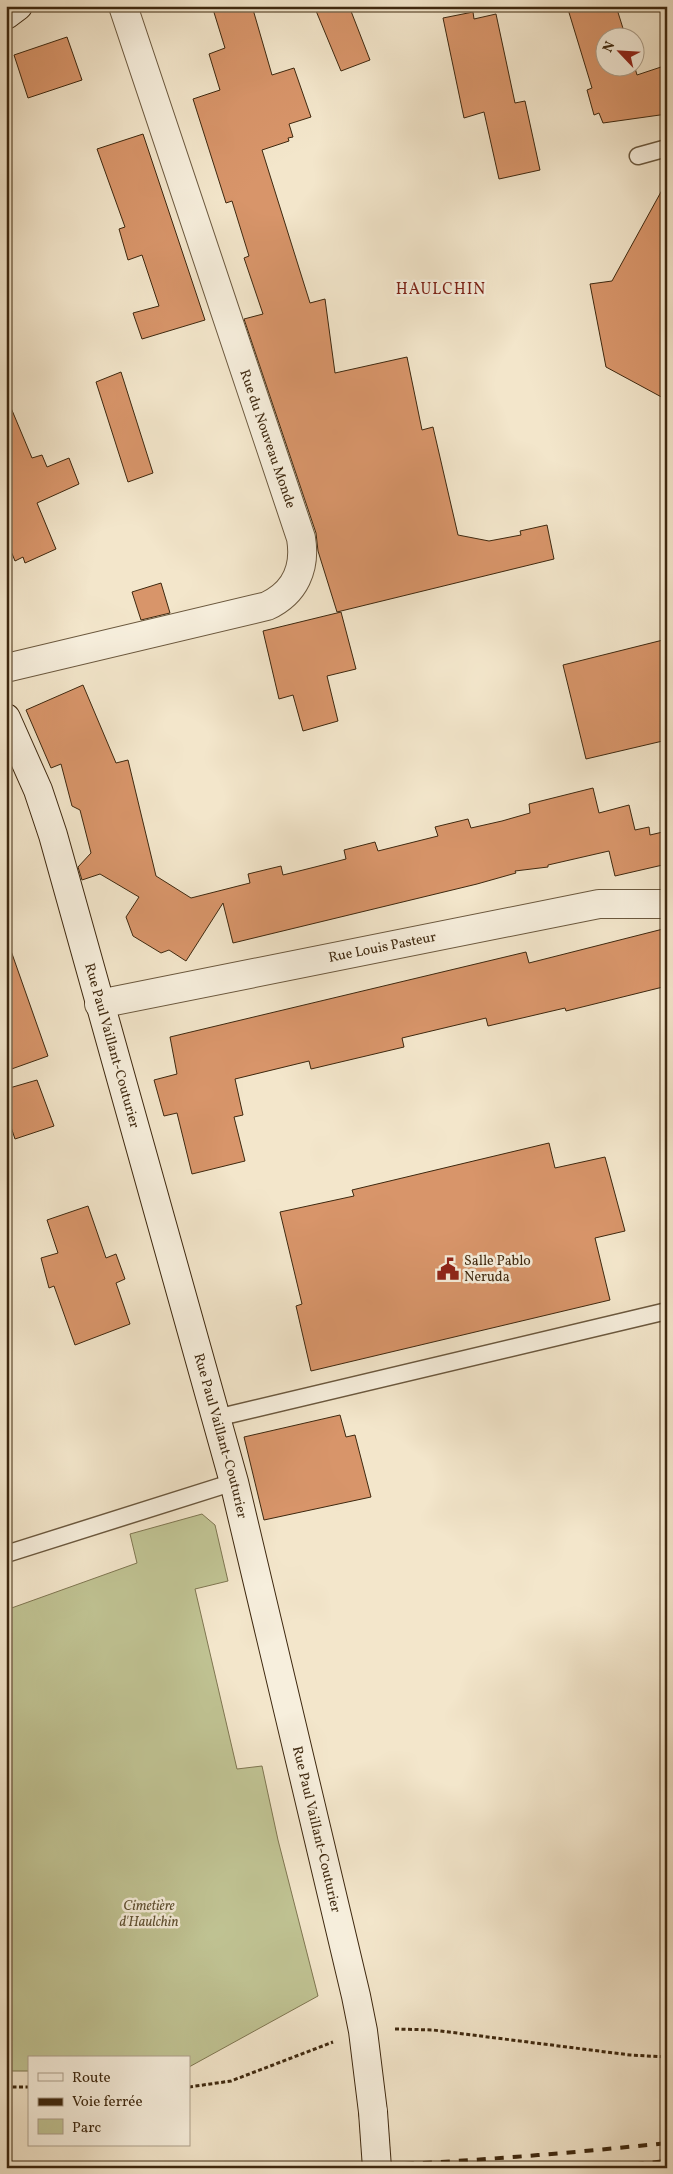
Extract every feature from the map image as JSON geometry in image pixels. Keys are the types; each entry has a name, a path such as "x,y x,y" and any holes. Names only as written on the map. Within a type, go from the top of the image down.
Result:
{"street":[{"path":"6,15 18,6"},
{"name":"Rue du Nouveau Monde","path":"6,668 267,606 280,600 290,589 297,579 301,567 303,553 301,538 123,6"},
{"name":"Rue Paul Vaillant-Couturier","path":"6,718 38,790 51,828 234,1482 363,2031 374,2112 377,2168"},
{"name":"Rue Louis Pasteur","path":"99,1004 599,904 667,904"}],"lane":[{"path":"638,156 667,148"},
{"path":"216,1418 667,1311"},
{"path":"6,1554 234,1482"}],"path":[{"path":"190,2087 231,2081 363,2031 433,2030 630,2055 667,2057"},
{"path":"6,2087 28,2087"}],"green space":[{"name":"Cimetière d'Haulchin","path":"202,1514 215,1525 228,1581 195,1589 237,1769 262,1766 278,1840 318,1996 190,2066 190,2056 28,2056 28,2071 6,2071 6,1610 137,1563 130,1534"}],"building":[{"path":"212,6 252,6 272,75 294,68 311,117 289,124 293,137 288,138 289,141 262,150 310,303 325,299 335,373 407,357 422,430 433,427 458,535 489,541 521,535 520,531 547,525 554,559 337,612 318,551 316,533 244,319 263,314 244,258 249,256 232,201 226,203 193,99 220,90 209,54 225,48"},
{"path":"314,6 349,6 370,60 341,71"},
{"path":"567,6 616,6 623,28 596,28 596,78 646,78 646,72 667,65 667,114 603,123 599,113 594,115 587,90 592,88"},
{"path":"473,12 474,19 496,14 515,103 525,101 540,170 499,179 484,112 464,118 443,18"},
{"path":"67,37 82,80 28,98 14,55"},
{"path":"143,134 205,320 142,339 133,313 159,306 142,255 128,260 119,229 125,227 97,149"},
{"path":"667,181 667,400 606,367 590,284 612,281"},
{"path":"121,372 153,473 128,482 96,382"},
{"path":"6,396 32,458 42,455 47,467 69,458 79,484 37,503 56,549 25,563 23,557 15,561 6,539"},
{"path":"161,583 170,613 141,620 132,592"},
{"path":"341,612 356,669 327,676 338,721 303,731 293,695 279,699 263,631"},
{"path":"667,639 667,740 586,759 563,665"},
{"path":"83,685 116,763 128,760 156,876 191,898 250,883 248,874 281,866 283,875 315,867 346,859 344,850 375,842 378,851 438,836 435,827 468,819 471,828 502,821 530,813 529,804 593,788 599,813 629,805 635,830 649,827 650,835 667,831 667,864 615,876 609,851 548,865 548,867 515,871 516,873 477,884 233,943 223,903 186,961 169,950 161,953 133,936 126,917 139,897 100,874 82,880 78,867 91,853 80,810 72,806 61,764 51,768 26,710"},
{"path":"667,928 667,986 566,1011 565,1008 488,1026 486,1018 402,1038 404,1047 311,1069 309,1061 235,1079 243,1115 234,1117 245,1161 192,1174 177,1113 164,1116 154,1080 177,1074 170,1037 526,952 529,963"},
{"path":"10,948 48,1056 6,1071 6,949"},
{"path":"37,1080 54,1126 15,1139 6,1112 6,1089"},
{"name":"Salle Pablo Neruda","path":"549,1143 555,1168 605,1157 625,1231 595,1238 610,1300 311,1371 296,1306 302,1304 280,1212 354,1196 352,1190"},
{"path":"88,1206 106,1258 116,1254 125,1279 116,1283 130,1324 75,1345 54,1286 49,1288 41,1258 58,1253 47,1220"},
{"path":"340,1415 346,1437 355,1435 371,1497 264,1520 244,1437"}],"railway":[{"path":"297,2168 390,2165 482,2159 667,2143"},
{"path":"599,2168 667,2161"}],"place":[{"name":"Salle Pablo Neruda","path":"448,1269"}],"district":[{"name":"HAULCHIN","path":"441,290"}]}
